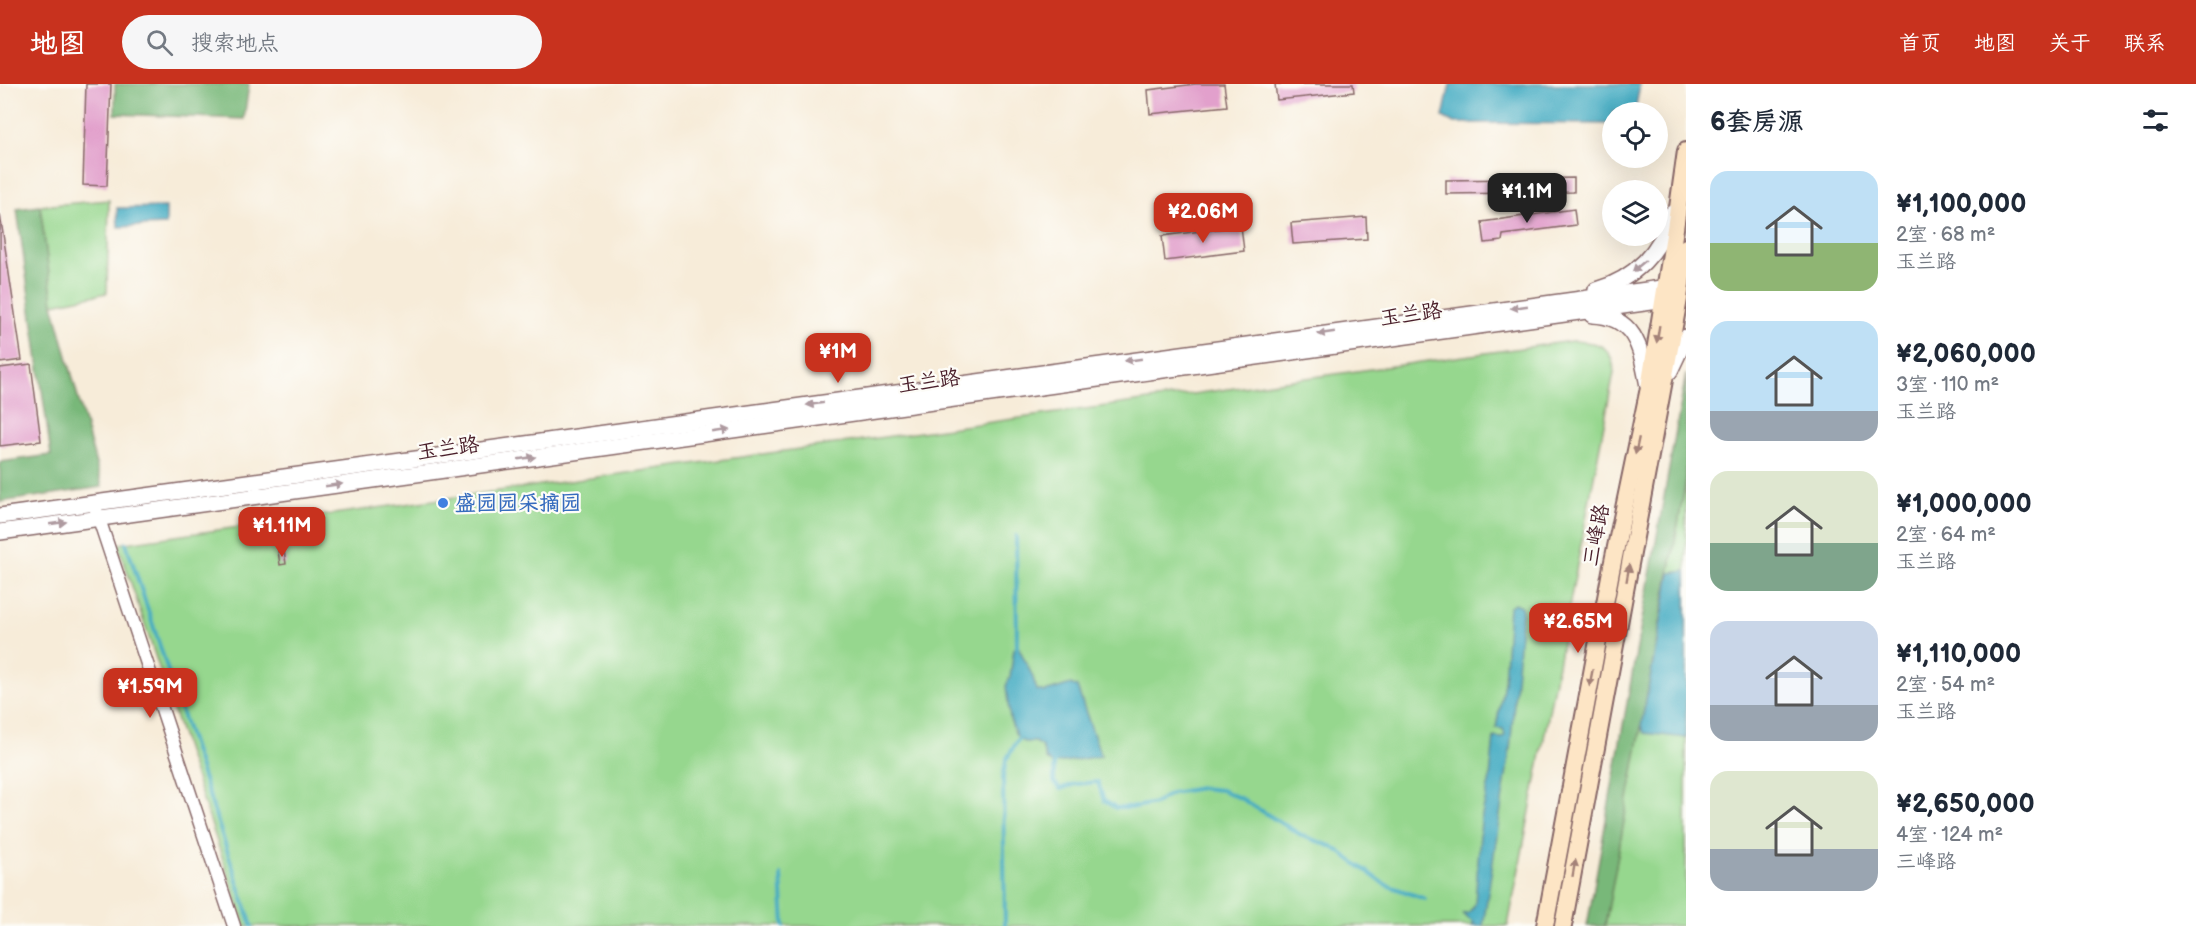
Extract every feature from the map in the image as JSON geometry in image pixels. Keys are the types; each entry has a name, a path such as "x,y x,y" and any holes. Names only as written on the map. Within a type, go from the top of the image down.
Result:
{"main road":[{"name":"三峰路","path":"1677,292 1682,178 1686,151"},
{"name":"三峰路","path":"1545,926 1611,572 1686,247"},
{"name":"三峰路","path":"1563,926 1655,389"}],"street":[{"path":"1556,308 1610,286 1652,255 1667,231 1682,178"},
{"name":"玉兰路","path":"0,516 96,510 1677,292"},
{"path":"1556,308 1602,315 1619,321 1631,330 1655,389"},
{"path":"1655,389 1686,337"},
{"path":"96,510 234,926"},
{"name":"玉兰路","path":"0,531 96,510"}],"green space":[{"path":"115,84 249,84 244,119 115,114"},
{"path":"109,200 107,293 53,304 40,206"},
{"path":"40,206 53,304 102,487 0,502 0,462 51,455 17,209"},
{"path":"1572,341 1589,342 1602,346 1610,355 1614,372 1508,926 245,926 118,544"},
{"path":"1686,374 1686,480 1605,926 1587,926"},
{"path":"1686,480 1686,926 1605,926 1606,918"}],"water":[{"path":"1450,84 1640,84 1637,102 1602,102 1602,124 1454,123 1443,117"},
{"path":"166,207 166,225 118,227 117,208"},
{"path":"1686,571 1686,738 1644,733 1641,726 1670,573"},
{"path":"1514,603 1521,606 1522,611 1510,750 1483,926 1472,926 1474,923 1462,914 1469,913 1475,904 1481,820 1490,778 1494,737 1501,738 1505,735 1503,729 1496,728 1504,682 1509,607"},
{"path":"1018,646 1037,690 1045,692 1071,684 1077,687 1101,756 1052,764 1046,759 1042,747 1035,742 1024,742 1016,735 1010,719 1006,686 1010,677 1014,649"}],"building":[{"path":"86,84 111,84 107,186 83,185"},
{"path":"1196,84 1224,84 1227,106 1150,114 1148,90"},
{"path":"1275,84 1353,84 1354,92 1277,100"},
{"path":"1574,178 1574,192 1446,194 1446,180"},
{"path":"1574,209 1576,225 1503,235 1502,241 1485,243 1482,222"},
{"path":"0,214 22,360 0,363"},
{"path":"1366,217 1367,239 1293,244 1291,223"},
{"path":"1241,226 1244,251 1165,261 1162,236"},
{"path":"31,364 41,441 0,446 0,368"},
{"path":"284,550 286,564 280,565 278,551"}],"waterway":[{"path":"1016,536 1017,649"},
{"path":"126,543 252,926"},
{"path":"1005,926 1003,777 1006,760 1019,738"},
{"path":"1054,763 1054,782 1060,789 1075,784 1098,782 1104,801 1116,808 1155,803 1172,793 1201,788 1221,790 1240,798 1303,836 1333,847 1384,884 1425,899"},
{"path":"781,875 784,926"}],"place":[{"name":"盛园园采摘园","path":"443,503"}]}
